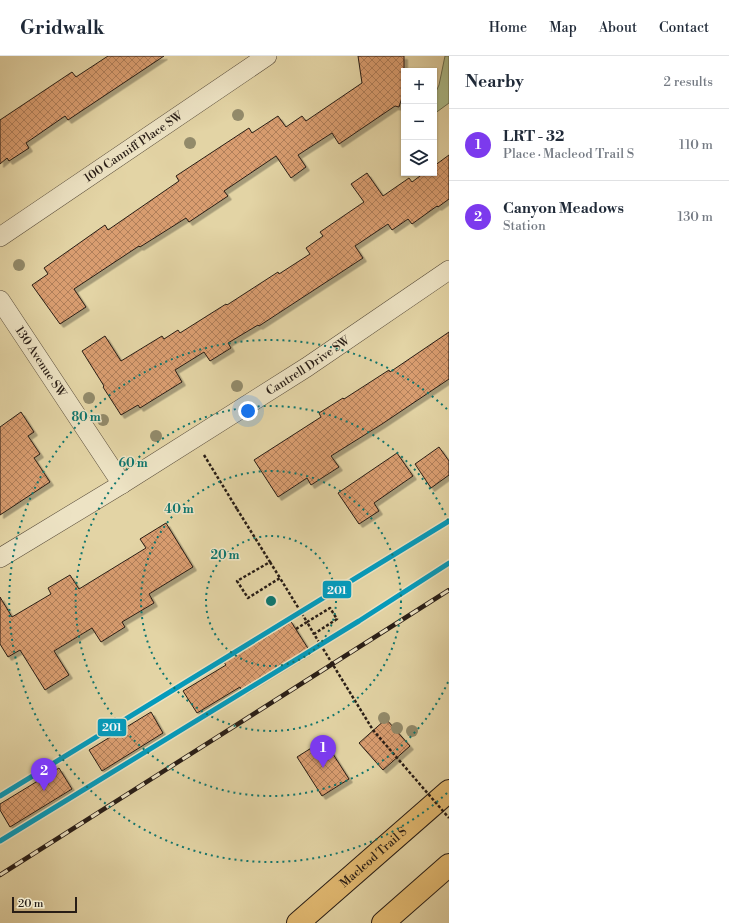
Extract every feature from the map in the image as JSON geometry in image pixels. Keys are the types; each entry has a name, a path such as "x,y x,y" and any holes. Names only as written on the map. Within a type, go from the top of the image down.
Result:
{"highway":[{"name":"Macleod Trail S","path":"298,923 449,791"},
{"path":"383,923 449,865"}],"street":[{"name":"100 Canniff Place SW","path":"0,237 267,56"},
{"name":"Cantrell Drive SW","path":"0,558 122,484 306,367 449,270"},
{"name":"130 Avenue SW","path":"0,300 122,484"}],"path":[{"path":"194,437 373,730 449,818"},
{"path":"270,562 237,581 248,598 280,578"},
{"path":"296,629 330,608 337,619 314,634"}],"green space":[{"path":"445,56 449,56 449,103 437,112 437,89"}],"building":[{"path":"108,56 164,56 68,120 65,116 26,143 29,148 9,161 7,158 0,164 0,120 72,72 76,77"},
{"path":"358,56 404,56 404,68 401,68 401,101 399,107 395,106 339,144 332,133 298,155 306,167 291,178 276,156 224,191 228,196 189,222 186,218 140,247 139,246 74,289 86,307 60,324 32,285 48,274 44,268 105,225 108,230 179,181 176,176 249,128 252,133 278,116 286,127 302,116 306,121 362,83"},
{"path":"449,155 449,199 412,224 408,219 392,230 388,224 355,246 363,258 259,326 258,325 228,343 231,348 210,361 204,352 175,370 182,382 140,408 138,405 121,415 82,351 105,336 121,361 162,336 164,339 178,330 180,333 278,272 279,274 310,254 306,248 323,236 320,232 364,202 351,184 367,173 383,196 409,178 412,182 420,176 437,176 437,164"},
{"path":"449,332 449,379 331,456 339,467 311,485 307,478 278,497 254,460 321,417 319,413 389,370 390,372"},
{"path":"21,412 34,432 28,436 40,454 34,458 50,482 0,515 0,427"},
{"path":"439,447 449,461 449,475 431,488 415,464"},
{"path":"397,453 413,476 374,503 379,511 359,524 338,493"},
{"path":"166,523 193,567 149,594 154,603 122,622 125,627 101,642 92,628 54,651 69,675 45,690 20,650 8,657 0,644 0,597 12,617 51,594 48,588 70,575 79,589 146,548 140,539"},
{"path":"290,620 309,650 242,691 240,687 197,713 183,691 226,665 223,661"},
{"path":"151,712 163,733 102,771 89,750"},
{"path":"386,719 410,746 383,770 359,743"},
{"path":"324,740 349,779 322,796 297,757"},
{"path":"59,768 72,789 10,827 0,810 0,804"}],"railway":[{"path":"0,875 449,590"}],"transit line":[{"name":"201","path":"0,796 449,521"},
{"name":"201","path":"0,841 359,621 449,563"}],"place":[{"name":"LRT - 32","path":"323,768"},
{"name":"Canyon Meadows","path":"44,791"}]}
